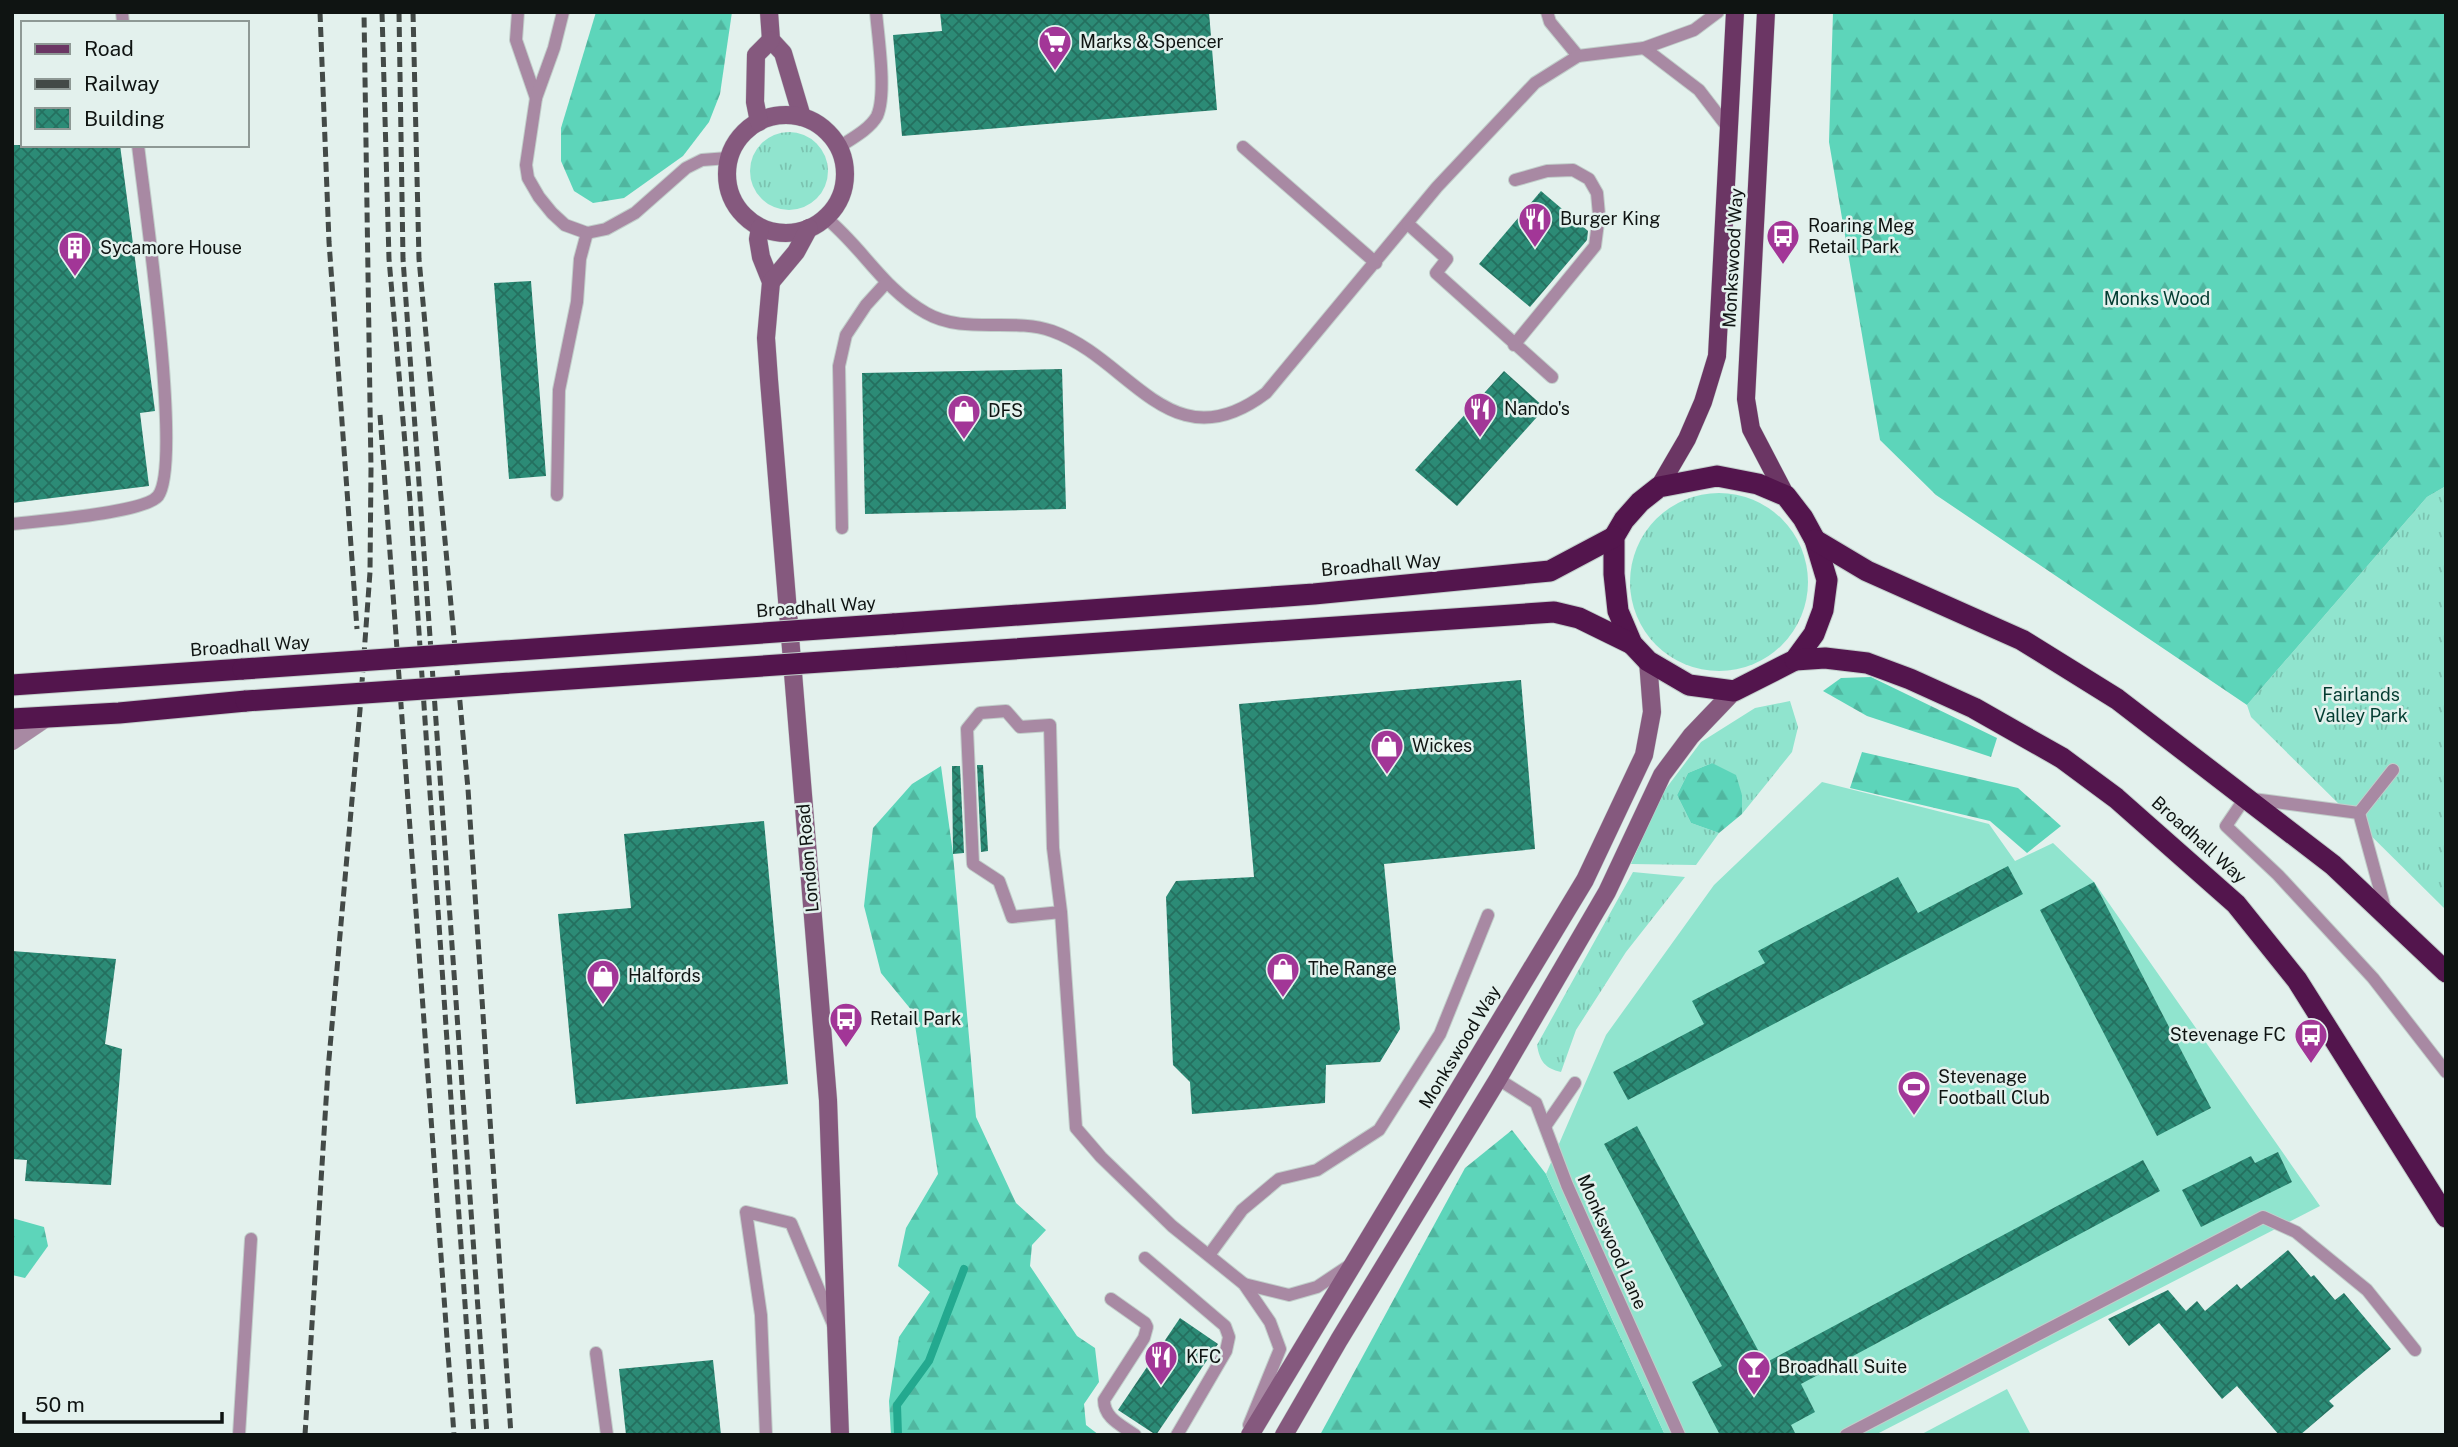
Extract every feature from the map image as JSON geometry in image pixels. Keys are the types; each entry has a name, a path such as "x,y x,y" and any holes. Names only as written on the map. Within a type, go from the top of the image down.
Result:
{"highway":[{"path":"1717,477 1758,484 1786,496 1815,540 1827,580 1823,610 1814,634 1795,660 1734,691 1689,685 1648,661 1632,644 1618,611 1614,537 1624,520 1659,486 1717,477"},
{"name":"Broadhall Way","path":"12,685 1314,594 1511,576 1550,571 1614,537"},
{"path":"1815,540 1867,571 2022,640 2117,699 2333,865 2446,972"},
{"path":"12,719 1554,612 1579,618 1632,644"},
{"name":"Broadhall Way","path":"1795,660 1825,658 1867,663 1910,678 1974,708 2062,758 2116,798 2236,904 2297,980 2446,1217"}],"main road":[{"path":"769,12 771,40 783,54 802,117"},
{"name":"Monkswood Way","path":"1659,486 1687,439 1703,402 1717,356 1735,12"},
{"name":"Monkswood Way","path":"1766,12 1746,399 1751,429 1786,496"},
{"path":"759,122 755,102 756,55 771,40"},
{"path":"770,117 802,117 813,121 830,134 844,157 845,182 839,202 826,218 809,228 793,233 760,228 741,213 730,195 726,175 728,158 737,140 752,125 770,117"},
{"name":"London Road","path":"760,228 758,239 761,257 771,282 766,338 828,1100 834,1327 840,1435"},
{"path":"771,282 792,257 809,228"},
{"name":"Monkswood Way","path":"1250,1435 1585,880 1644,755 1652,712 1648,661"},
{"path":"12,676 37,684"},
{"path":"1284,1435 1499,1079 1607,892 1662,775 1691,736 1734,691"}],"street":[{"path":"12,741 46,718"}],"lane":[{"path":"518,12 516,40 536,99"},
{"path":"564,12 536,99 526,165 528,178 539,197 565,225 587,233 606,229 635,213 686,168 702,160 728,158"},
{"path":"839,147 877,116 882,97 876,12"},
{"path":"1547,12 1550,22 1578,56"},
{"path":"826,218 886,283 929,315 956,323 1028,325 1051,330 1078,342 1171,412 1194,417 1222,415 1247,407 1266,393 1437,187 1535,83 1578,56 1644,48 1694,30 1718,12"},
{"path":"1644,48 1699,90 1729,129"},
{"path":"12,524 134,508 157,498 165,482 166,406 138,147"},
{"path":"1243,147 1376,263"},
{"path":"1514,345 1595,246 1599,215 1597,193 1589,179 1573,170 1547,171 1515,180"},
{"path":"1408,224 1447,259 1436,273 1552,377"},
{"path":"557,495 559,390 577,302 580,259 587,233"},
{"path":"842,528 839,366 846,335 866,305 886,283"},
{"path":"1061,912 1012,917 999,881 972,864 967,729 979,713 1006,711 1020,727 1050,725 1053,848 1061,912 1076,1128 1101,1157 1172,1226 1244,1284 1270,1322 1280,1349 1245,1435"},
{"path":"2359,813 2393,770"},
{"path":"2359,813 2245,798 2226,826 2277,875 2373,978 2446,1072"},
{"path":"2359,813 2387,916"},
{"path":"1209,1255 1242,1210 1269,1187 1279,1180 1317,1170 1379,1130 1440,1034 1488,915"},
{"name":"Monkswood Lane","path":"1499,1079 1536,1102 1567,1185 1679,1435"},
{"path":"1546,1125 1575,1083"},
{"path":"766,1435 761,1315 746,1212 791,1223 834,1327"},
{"path":"1846,1435 2263,1217 2296,1232 2367,1290 2416,1350"},
{"path":"239,1435 251,1240"},
{"path":"1145,1258 1225,1326 1229,1337 1226,1351 1177,1435"},
{"path":"1244,1284 1289,1295 1317,1287 1354,1262"},
{"path":"1111,1299 1147,1327 1144,1338 1104,1400 1108,1416 1135,1435"},
{"path":"596,1353 607,1435"}],"green space":[{"path":"596,12 732,12 720,94 709,122 683,156 624,198 593,203 574,191 561,161 561,128"},
{"name":"Monks Wood","path":"1833,12 2446,12 2446,486 2427,497 2247,705 1936,495 1880,440 1829,142"},
{"path":"789,132 804,135 821,149 828,171 825,186 811,203 789,210 774,207 757,193 750,171 753,156 767,139"},
{"name":"Fairlands Valley Park","path":"2446,486 2446,910 2251,717 2247,705 2427,497"},
{"path":"1719,493 1753,500 1782,519 1801,548 1808,582 1801,616 1782,645 1753,664 1719,671 1685,664 1656,645 1637,616 1630,582 1637,548 1656,519 1685,500"},
{"path":"1871,677 1997,738 1991,757 1867,716 1823,691 1841,678"},
{"path":"1790,701 1798,727 1792,752 1742,814 1742,795 1712,763 1688,773 1677,795 1691,823 1719,833 1696,865 1631,864 1661,795 1701,742 1755,708"},
{"path":"1862,752 2018,788 2061,826 2027,853 1990,821 1850,788"},
{"path":"1712,763 1736,775 1742,795 1742,814 1719,833 1691,823 1677,795 1688,773"},
{"path":"941,766 953,854 976,1117 1016,1203 1046,1230 1032,1245 1030,1266 1077,1336 1095,1348 1099,1382 1084,1404 1086,1425 1099,1435 891,1435 889,1401 899,1337 930,1292 898,1266 906,1228 938,1174 913,1012 881,973 864,906 873,828 912,784"},
{"name":"Stevenage Football Club","path":"1822,782 1989,824 2015,861 2053,843 2094,882 2320,1206 1875,1435 1665,1435 1546,1174 1606,1035 1714,885"},
{"path":"1633,872 1685,877 1626,952 1576,1030 1561,1072 1555,1070 1544,1063 1537,1045"},
{"path":"1512,1130 1546,1174 1665,1435 1320,1435 1465,1168"},
{"path":"12,1218 44,1227 48,1246 25,1278 12,1275"},
{"path":"2007,1389 2031,1435 1920,1435"}],"building":[{"name":"Marks & Spencer","path":"940,12 1209,12 1217,110 902,136 893,35 942,31"},
{"name":"Sycamore House","path":"12,145 120,147 155,411 140,413 149,486 12,503"},
{"name":"Burger King","path":"1541,191 1588,231 1587,240 1530,307 1479,264"},
{"path":"531,281 546,476 509,479 494,283"},
{"name":"DFS","path":"1062,369 1066,509 865,514 862,373"},
{"name":"Nando's","path":"1504,371 1545,408 1457,506 1415,470"},
{"path":"1521,680 1535,849 1384,864 1400,1029 1380,1062 1326,1065 1325,1103 1192,1114 1190,1082 1173,1065 1166,897 1176,881 1254,877 1239,704"},
{"path":"977,765 983,765 988,851 981,852"},
{"path":"952,766 960,766 964,853 953,854"},
{"path":"764,821 788,1084 576,1104 558,914 631,908 624,834"},
{"path":"2008,866 2023,894 1628,1100 1613,1072 1704,1024 1692,1001 1765,963 1758,951 1898,877 1918,913"},
{"path":"2094,882 2211,1108 2157,1136 2040,910"},
{"path":"12,951 116,959 105,1044 122,1049 111,1185 25,1181 27,1160 12,1159"},
{"path":"1637,1126 1765,1363 2143,1160 2160,1191 1801,1384 1815,1412 1791,1425 1796,1435 1720,1435 1692,1382 1722,1366 1604,1144"},
{"path":"2278,1152 2292,1182 2201,1227 2182,1190 2251,1156 2255,1163"},
{"path":"2288,1250 2335,1300 2344,1293 2391,1349 2329,1401 2334,1406 2300,1435 2279,1435 2237,1386 2222,1399 2159,1323 2129,1346 2108,1319 2168,1290 2186,1311 2197,1301 2205,1311 2237,1284 2241,1289"},
{"name":"KFC","path":"1180,1318 1218,1344 1156,1435 1118,1410"},
{"path":"713,1360 721,1435 626,1435 619,1369"}],"waterway":[{"path":"898,1435 897,1405 929,1361 964,1269"}],"railway":[{"path":"320,12 329,242 357,629"},
{"path":"305,1435 328,1070 370,572 371,469 364,12"},
{"path":"382,12 389,259 410,501 474,1435"},
{"path":"399,12 403,259 487,1435"},
{"path":"413,12 419,259 468,789 511,1435"},
{"path":"380,415 454,1435"}],"place":[{"name":"Marks & Spencer","path":"1055,72"},
{"name":"Burger King","path":"1535,249"},
{"name":"Roaring Meg Retail Park","path":"1783,266"},
{"name":"Sycamore House","path":"75,278"},
{"name":"Nando's","path":"1480,439"},
{"name":"DFS","path":"964,441"},
{"name":"Wickes","path":"1387,776"},
{"name":"The Range","path":"1283,999"},
{"name":"Halfords","path":"603,1006"},
{"name":"Retail Park","path":"846,1049"},
{"name":"Stevenage FC","path":"2311,1065"},
{"name":"Stevenage Football Club","path":"1914,1117"},
{"name":"KFC","path":"1161,1387"},
{"name":"Broadhall Suite","path":"1754,1397"}]}
